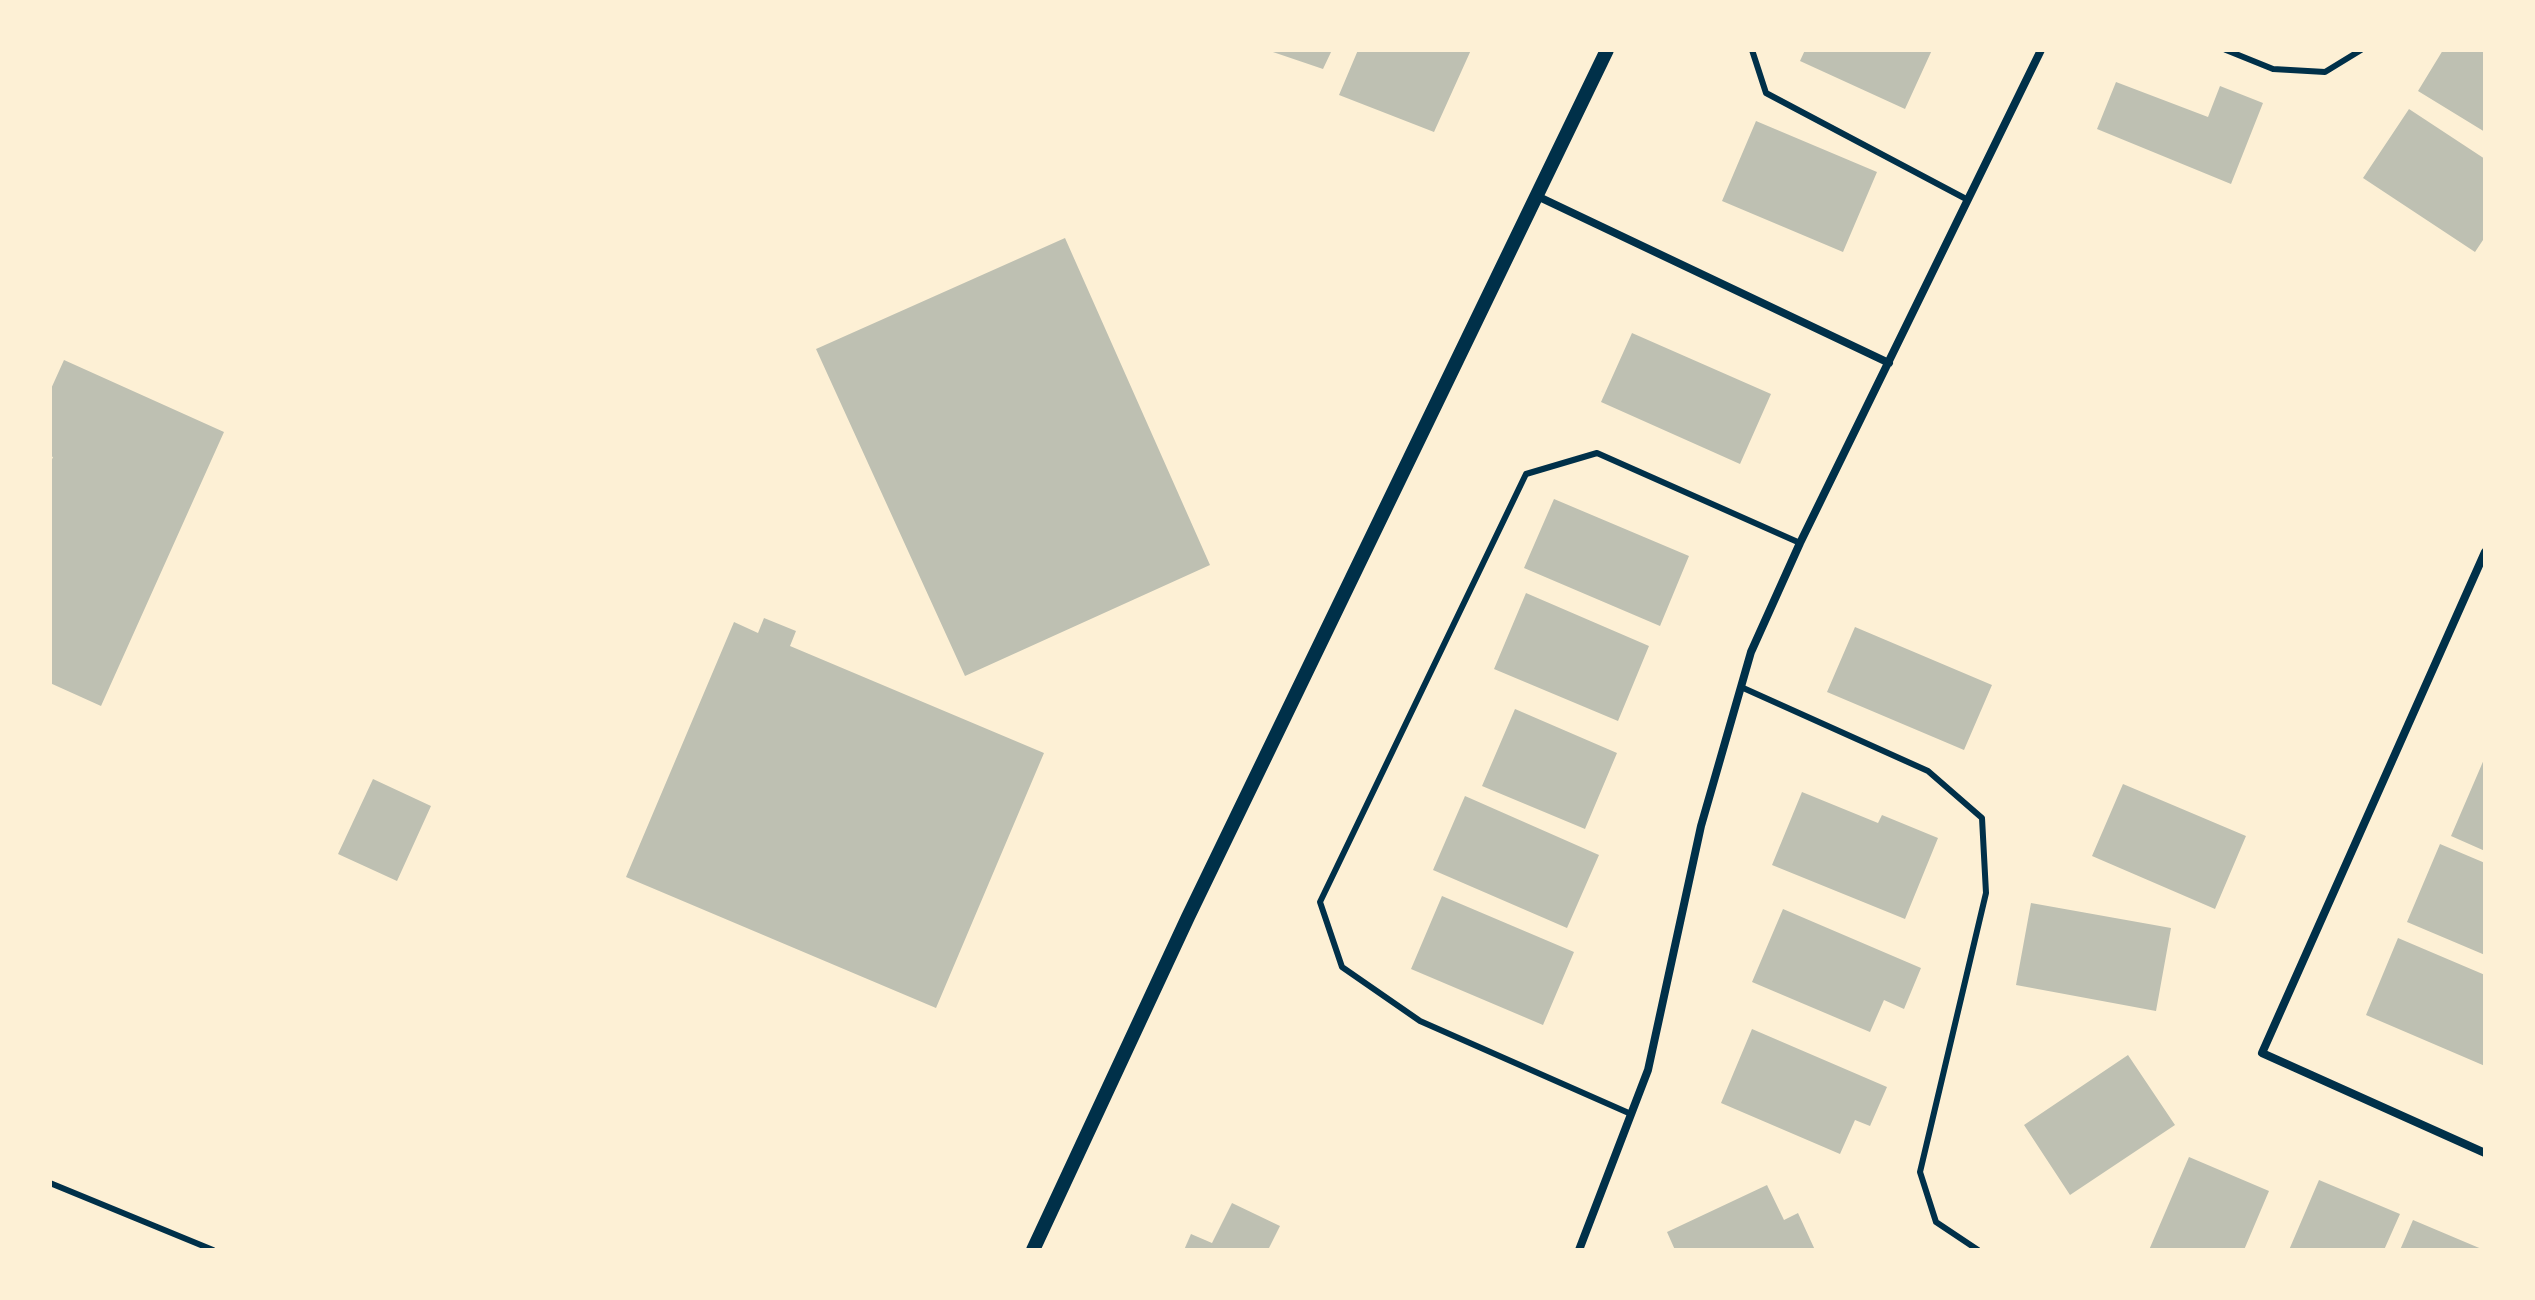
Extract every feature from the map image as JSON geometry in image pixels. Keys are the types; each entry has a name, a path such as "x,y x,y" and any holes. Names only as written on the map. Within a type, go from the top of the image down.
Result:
{"street":[{"path":"1033,1250 1188,917 1607,50"},
{"path":"1579,1250 1648,1070 1701,826 1751,652 1800,543 2041,50"},
{"path":"1537,196 1889,363"},
{"path":"2485,552 2262,1053 2485,1153"}],"lane":[{"path":"1752,50 1766,93 1968,200"},
{"path":"2226,50 2273,69 2325,72 2361,50"},
{"path":"1631,1114 1420,1021 1342,967 1320,902 1526,474 1597,453 1800,543"},
{"path":"1741,687 1928,771 1982,818 1986,893 1920,1172 1936,1222 1978,1250"},
{"path":"50,1183 213,1250"}],"building":[{"path":"1267,50 1332,50 1323,69"},
{"path":"1358,50 1471,50 1434,132 1339,95"},
{"path":"1805,50 1932,50 1905,109 1800,61"},
{"path":"2443,50 2485,50 2485,132 2418,91"},
{"path":"2116,82 2208,117 2220,86 2263,103 2231,184 2097,129"},
{"path":"2409,109 2485,159 2485,237 2475,252 2363,178"},
{"path":"1756,121 1877,172 1843,252 1722,201"},
{"path":"1065,238 1210,565 965,676 816,349"},
{"path":"1632,333 1771,394 1740,464 1601,402"},
{"path":"64,360 224,432 101,706 50,683 50,464 53,457 50,456 50,391"},
{"path":"1554,499 1689,556 1660,626 1524,568"},
{"path":"1526,593 1649,646 1618,721 1494,669"},
{"path":"764,618 796,631 790,646 1044,753 936,1008 626,877 734,622 758,633"},
{"path":"1855,627 1992,685 1964,750 1827,692"},
{"path":"1515,709 1617,753 1585,829 1482,786"},
{"path":"2485,757 2485,851 2451,836"},
{"path":"373,779 431,806 397,881 338,854"},
{"path":"2123,784 2246,836 2215,909 2092,856"},
{"path":"1802,792 1878,823 1882,815 1938,838 1905,919 1772,865"},
{"path":"1465,796 1599,855 1567,928 1433,870"},
{"path":"2440,844 2485,863 2485,955 2407,922"},
{"path":"1442,896 1574,952 1543,1025 1411,969"},
{"path":"2031,903 2171,928 2156,1011 2016,985"},
{"path":"1783,909 1921,968 1904,1009 1884,1000 1870,1032 1752,982"},
{"path":"2398,938 2485,975 2485,1066 2366,1015"},
{"path":"1752,1029 1887,1087 1870,1126 1855,1120 1840,1154 1721,1103"},
{"path":"2128,1055 2175,1125 2070,1195 2024,1125"},
{"path":"2189,1157 2269,1191 2244,1250 2149,1250"},
{"path":"2319,1180 2400,1214 2384,1250 2289,1250"},
{"path":"1767,1185 1784,1220 1798,1213 1815,1250 1675,1250 1667,1232"},
{"path":"1232,1203 1280,1226 1268,1250 1184,1250 1191,1234 1212,1243"},
{"path":"2413,1220 2484,1250 2400,1250"}]}
